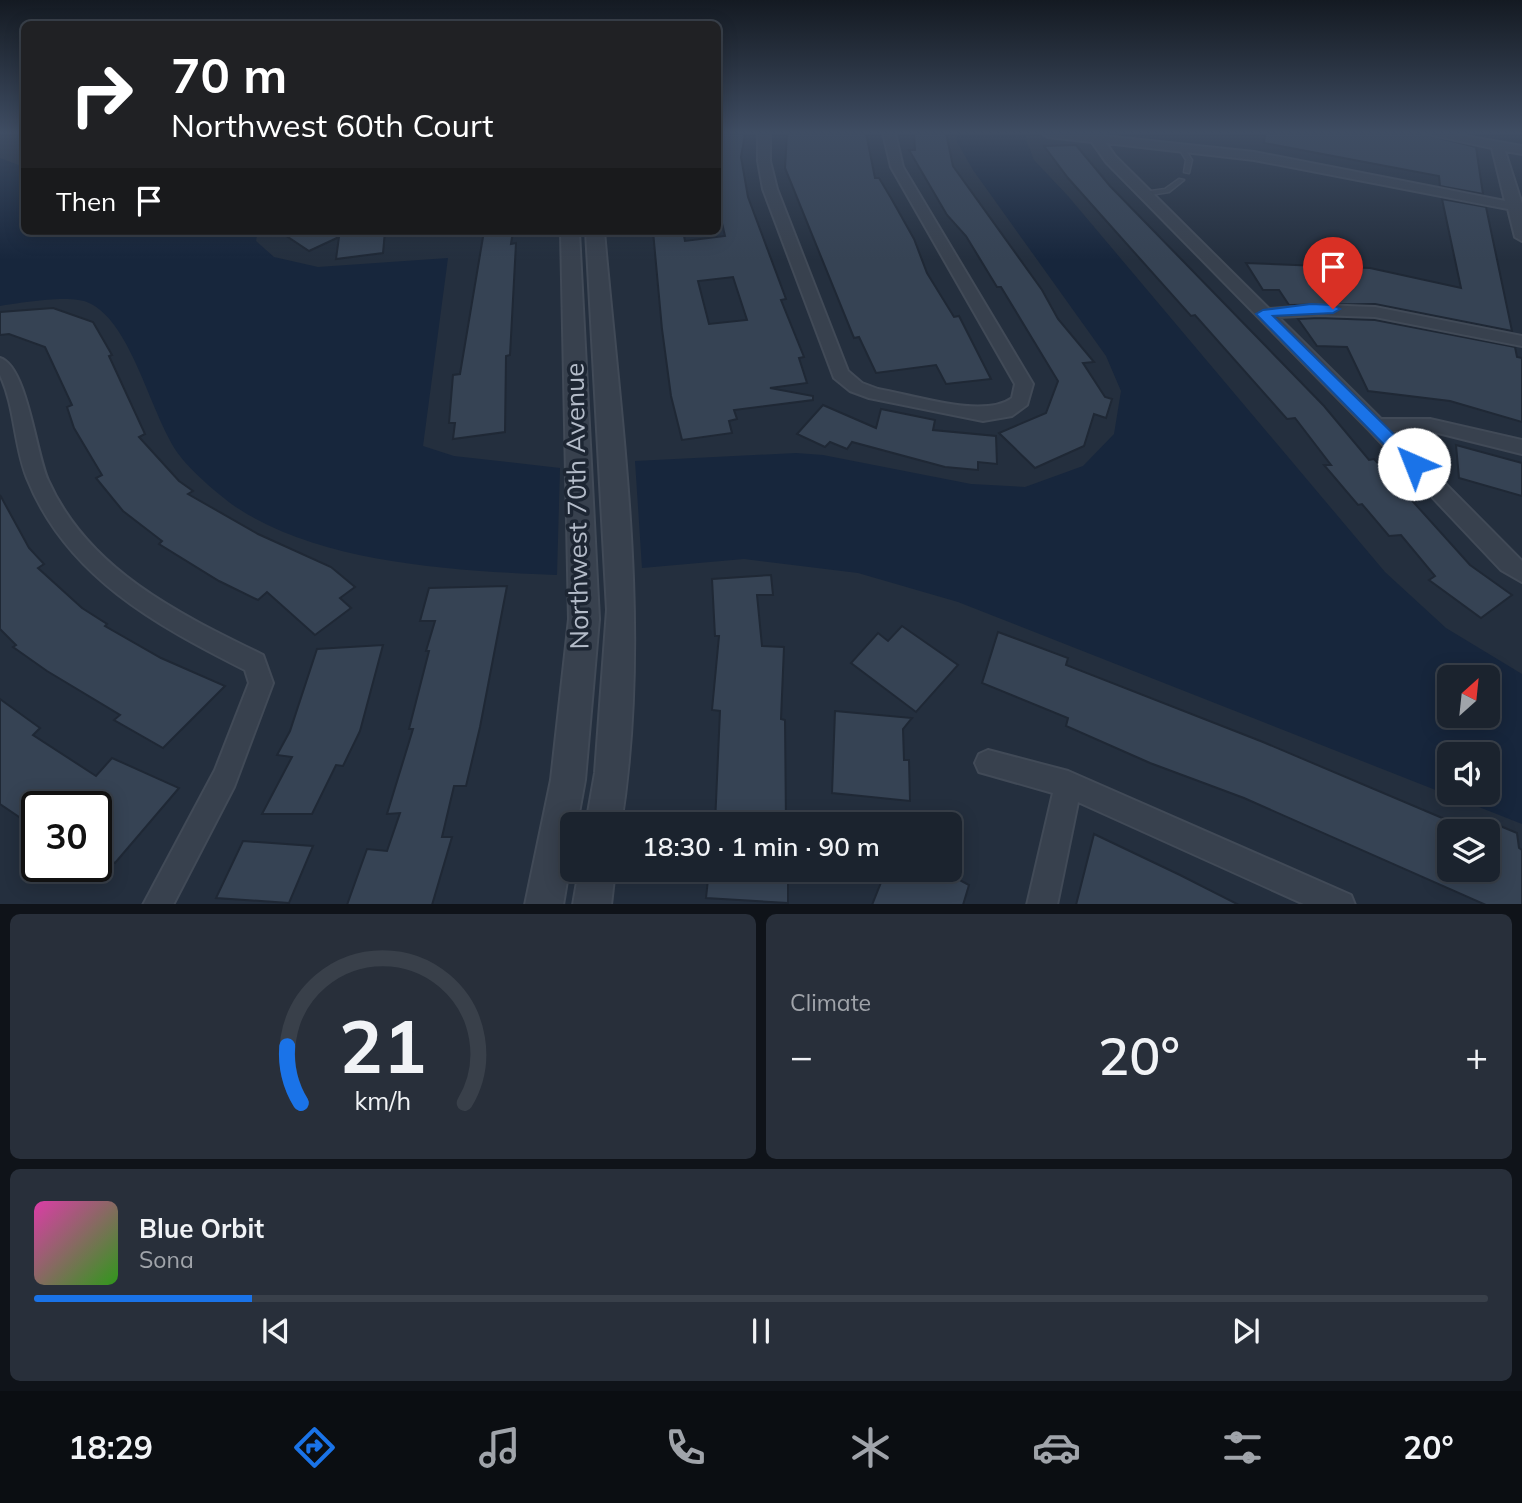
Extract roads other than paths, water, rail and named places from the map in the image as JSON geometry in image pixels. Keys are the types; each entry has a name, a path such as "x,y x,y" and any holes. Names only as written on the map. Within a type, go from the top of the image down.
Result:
{"street":[{"path":"767,175 840,374 856,387 875,394 984,415 1006,412 1021,401 1024,384 902,175"},
{"path":"1126,175 1376,425 1509,564 1522,573"},
{"path":"1353,175 1517,207"},
{"path":"1507,175 1517,207 1522,237"},
{"name":"Northwest 70th Avenue","path":"544,904 568,780 584,620 570,235"},
{"name":"Northwest 70th Avenue","path":"595,235 622,610 612,773 606,812"},
{"path":"1263,314 1311,308 1355,310 1410,317 1522,341"},
{"path":"0,364 10,376 37,479 59,520 95,565 148,607 255,663 261,683 225,778 158,904"},
{"path":"1376,425 1430,425 1522,447"},
{"path":"988,763 1068,784 1338,904"},
{"path":"1042,904 1068,784"},
{"path":"592,904 595,882"}],"lane":[{"path":"1144,194 1167,191 1181,180"}],"water":[{"path":"0,175 21,175 21,235 257,235 256,241 274,257 318,267 448,258 423,446 454,456 560,468 557,575 477,571 393,561 311,542 273,527 239,509 216,492 180,456 129,350 118,330 104,314 89,303 70,299 0,306"},
{"path":"977,175 1048,175 1385,572 1446,628 1522,674 1522,824 1474,805 1500,805 1500,742 1437,742 1437,791 958,602 858,573 744,559 642,568 635,461 796,453 823,455 971,484 1025,487 1083,466 1114,434 1121,391 1106,356"}]}
